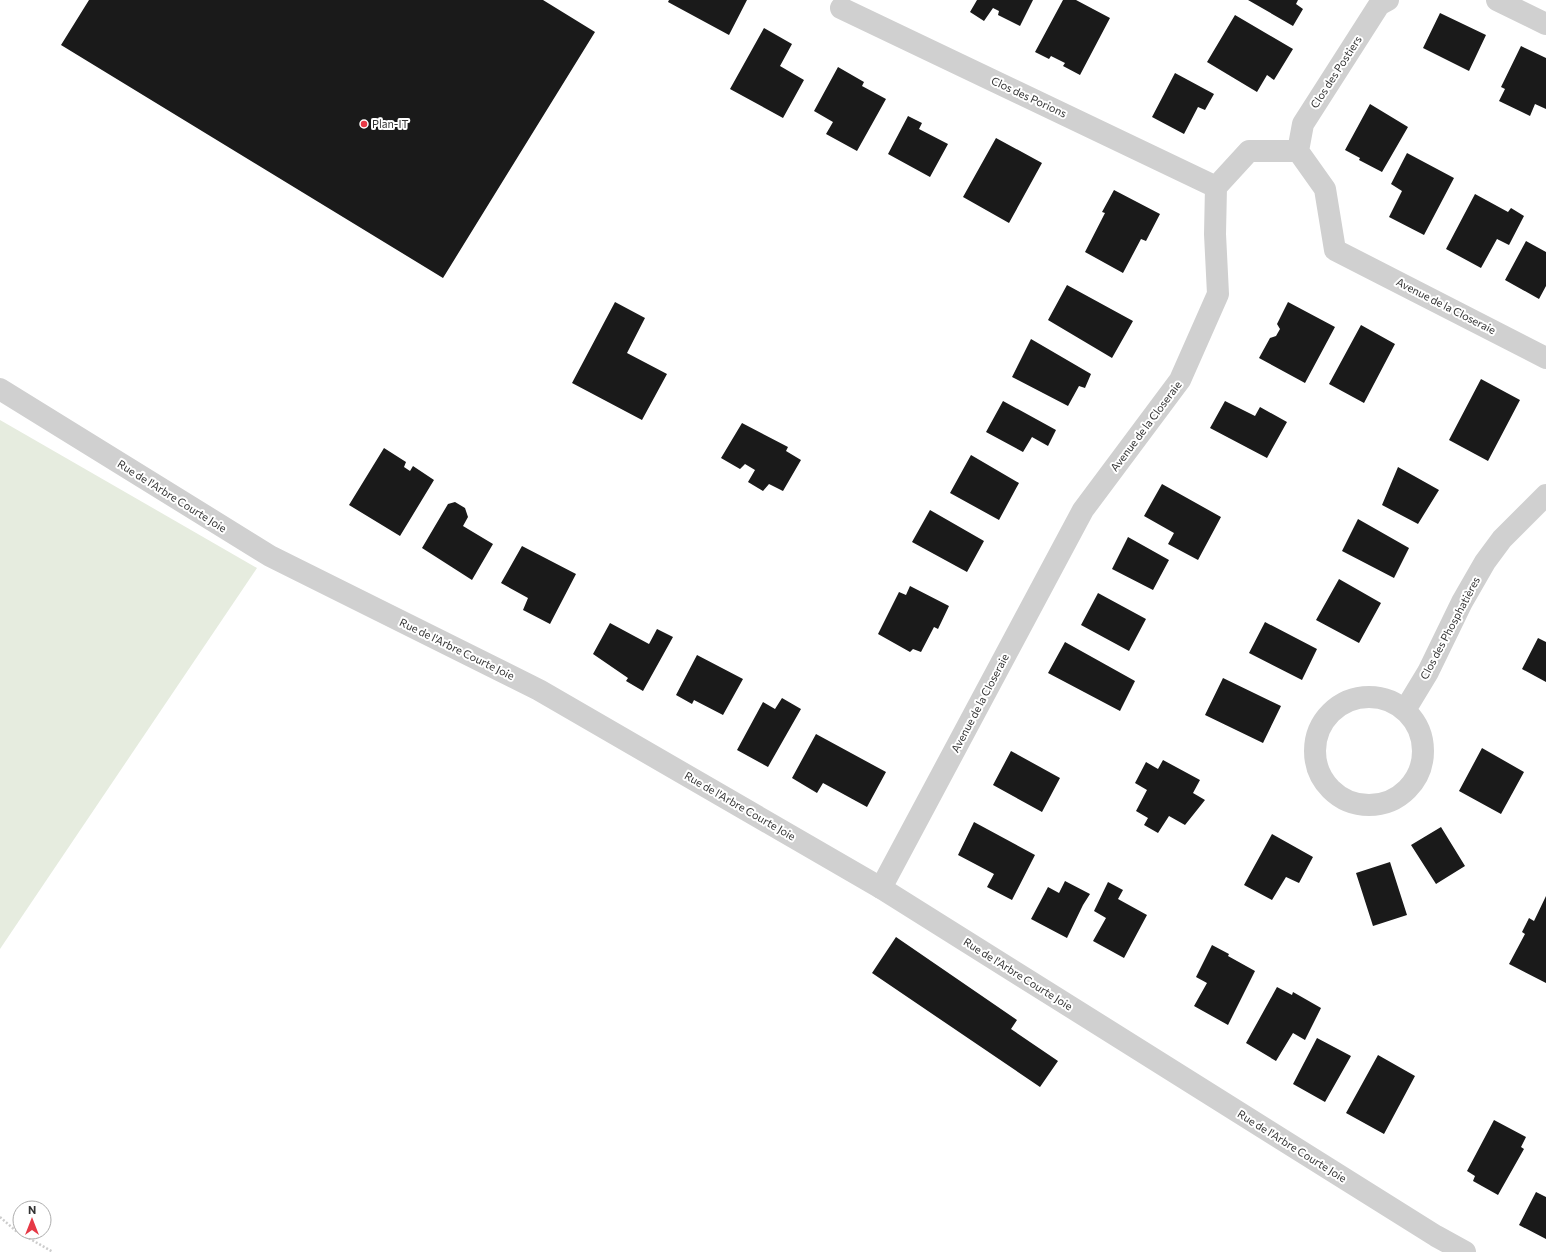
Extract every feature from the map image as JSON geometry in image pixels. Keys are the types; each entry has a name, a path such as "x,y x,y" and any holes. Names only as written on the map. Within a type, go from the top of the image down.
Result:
{"street":[{"name":"Clos des Postiers","path":"1298,152 1303,124 1379,5 1388,0"},
{"path":"1497,0 1546,24"},
{"name":"Clos des Porions","path":"841,8 1216,187"},
{"path":"1216,187 1249,152 1298,152"},
{"name":"Avenue de la Closeraie","path":"1298,152 1325,189 1335,250 1546,358"},
{"name":"Avenue de la Closeraie","path":"881,888 1083,510 1180,380 1218,294 1215,234 1216,187"},
{"name":"Rue de l'Arbre Courte Joie","path":"0,388 270,556 539,690 881,888 1436,1236 1464,1252"},
{"name":"Clos des Phosphatières","path":"1405,710 1428,672 1462,602 1485,562 1502,539 1546,496"},
{"path":"1373,696 1390,700 1405,710 1415,722 1422,738 1424,754 1420,770 1412,784 1399,796 1384,803 1368,805 1352,802 1337,795 1324,782 1317,766 1314,749 1318,732 1326,716 1339,705 1356,698 1373,696"}],"path":[{"path":"0,1216 16,1231 53,1252"}],"shaded area":[{"path":"0,420 257,568 0,949"}],"building":[{"name":"Plan-IT","path":"89,0 543,0 595,32 443,278 61,45"},
{"path":"669,0 747,0 729,35 668,2"},
{"path":"977,0 1033,0 1020,26 998,15 999,11 993,8 984,21 970,12"},
{"path":"1063,0 1076,0 1110,18 1080,75 1063,66 1065,63 1051,56 1049,59 1035,52"},
{"path":"1248,0 1298,0 1296,4 1303,9 1293,26"},
{"path":"1440,13 1486,35 1469,71 1423,48"},
{"path":"1235,15 1293,49 1274,80 1267,75 1257,92 1207,62"},
{"path":"764,28 792,44 780,66 804,80 783,118 730,89"},
{"path":"1521,46 1546,58 1546,109 1535,104 1530,116 1499,101 1505,89 1501,87"},
{"path":"838,67 864,82 862,86 886,99 857,151 826,134 833,122 814,111"},
{"path":"1175,73 1214,94 1205,110 1198,107 1184,134 1152,117"},
{"path":"1370,104 1408,127 1382,172 1359,160 1360,158 1345,150"},
{"path":"908,116 922,123 919,129 948,144 930,177 888,154"},
{"path":"996,138 1042,163 1009,223 963,197"},
{"path":"1407,153 1454,178 1424,235 1389,217 1402,191 1391,184"},
{"path":"1114,190 1160,214 1146,241 1141,239 1123,273 1085,252 1105,213 1102,212"},
{"path":"1475,194 1508,212 1511,208 1524,216 1509,245 1497,239 1481,268 1446,249"},
{"path":"1526,241 1546,252 1546,286 1539,299 1505,280"},
{"path":"1067,285 1133,321 1112,358 1048,320"},
{"path":"615,302 645,318 627,353 667,374 642,420 572,383"},
{"path":"1288,302 1335,327 1305,383 1259,358 1270,338 1276,336 1280,329 1277,324"},
{"path":"1361,325 1395,344 1364,403 1329,384"},
{"path":"1031,339 1091,374 1085,388 1079,386 1068,406 1012,377"},
{"path":"1481,379 1520,400 1488,461 1449,440"},
{"path":"1003,401 1056,430 1048,446 1032,437 1023,452 986,432"},
{"path":"1225,401 1255,416 1260,407 1287,422 1267,458 1210,428"},
{"path":"742,423 788,447 786,451 801,460 783,491 769,484 763,491 748,482 755,470 745,464 740,469 721,458"},
{"path":"384,448 406,462 404,467 410,471 413,466 434,480 400,536 349,505"},
{"path":"971,455 1019,483 999,520 950,493"},
{"path":"1398,467 1439,490 1418,524 1382,505"},
{"path":"1162,484 1221,517 1198,560 1168,544 1174,533 1144,516"},
{"path":"455,502 465,508 468,517 463,526 493,544 472,580 422,548 448,504"},
{"path":"930,510 984,541 967,572 912,542"},
{"path":"1358,519 1409,548 1394,578 1342,551"},
{"path":"1128,537 1169,560 1153,590 1112,569"},
{"path":"522,546 576,574 550,624 523,610 528,598 501,583"},
{"path":"1339,579 1381,603 1359,643 1316,620"},
{"path":"910,586 949,606 938,629 934,627 921,652 913,649 910,652 878,634 899,592 906,595"},
{"path":"1098,593 1146,619 1129,651 1081,625"},
{"path":"1265,622 1317,649 1302,680 1249,653"},
{"path":"610,623 649,644 657,629 673,637 643,691 626,681 628,678 593,654"},
{"path":"1538,638 1546,642 1546,682 1522,669"},
{"path":"1065,642 1135,681 1120,711 1048,673"},
{"path":"697,655 743,679 723,715 694,700 692,704 676,695"},
{"path":"1223,678 1281,706 1263,743 1205,715"},
{"path":"782,698 801,709 768,767 737,750 763,702 775,709"},
{"path":"816,734 886,772 867,807 823,783 817,793 792,778"},
{"path":"1482,748 1524,772 1501,814 1459,791"},
{"path":"1011,751 1060,778 1042,812 993,785"},
{"path":"1163,760 1200,780 1193,793 1205,800 1185,825 1169,816 1158,833 1144,825 1148,818 1136,811 1147,790 1135,783 1146,762 1158,769"},
{"path":"974,822 1035,855 1012,900 987,887 994,874 958,855"},
{"path":"1441,827 1465,866 1436,884 1411,845"},
{"path":"1272,834 1313,857 1299,883 1286,877 1272,900 1244,885"},
{"path":"1390,862 1407,915 1373,926 1356,873"},
{"path":"1065,881 1090,894 1067,938 1031,919 1048,887 1059,893"},
{"path":"1108,882 1123,890 1118,899 1147,915 1124,958 1093,941 1106,918 1094,911"},
{"path":"1546,896 1546,983 1509,964 1525,934 1522,932 1529,918 1534,921"},
{"path":"896,937 1017,1020 1011,1029 1058,1061 1040,1087 872,973"},
{"path":"1212,945 1255,971 1228,1025 1194,1006 1207,983 1196,977"},
{"path":"1277,987 1292,995 1293,992 1321,1008 1305,1040 1293,1033 1276,1061 1246,1043"},
{"path":"1317,1038 1351,1056 1325,1102 1293,1084"},
{"path":"1378,1055 1415,1076 1384,1134 1346,1113"},
{"path":"1494,1120 1526,1137 1521,1147 1524,1149 1498,1195 1473,1181 1475,1176 1467,1171"},
{"path":"1536,1192 1546,1197 1546,1239 1519,1225"}],"place":[{"name":"Plan-IT","path":"364,124"}]}
